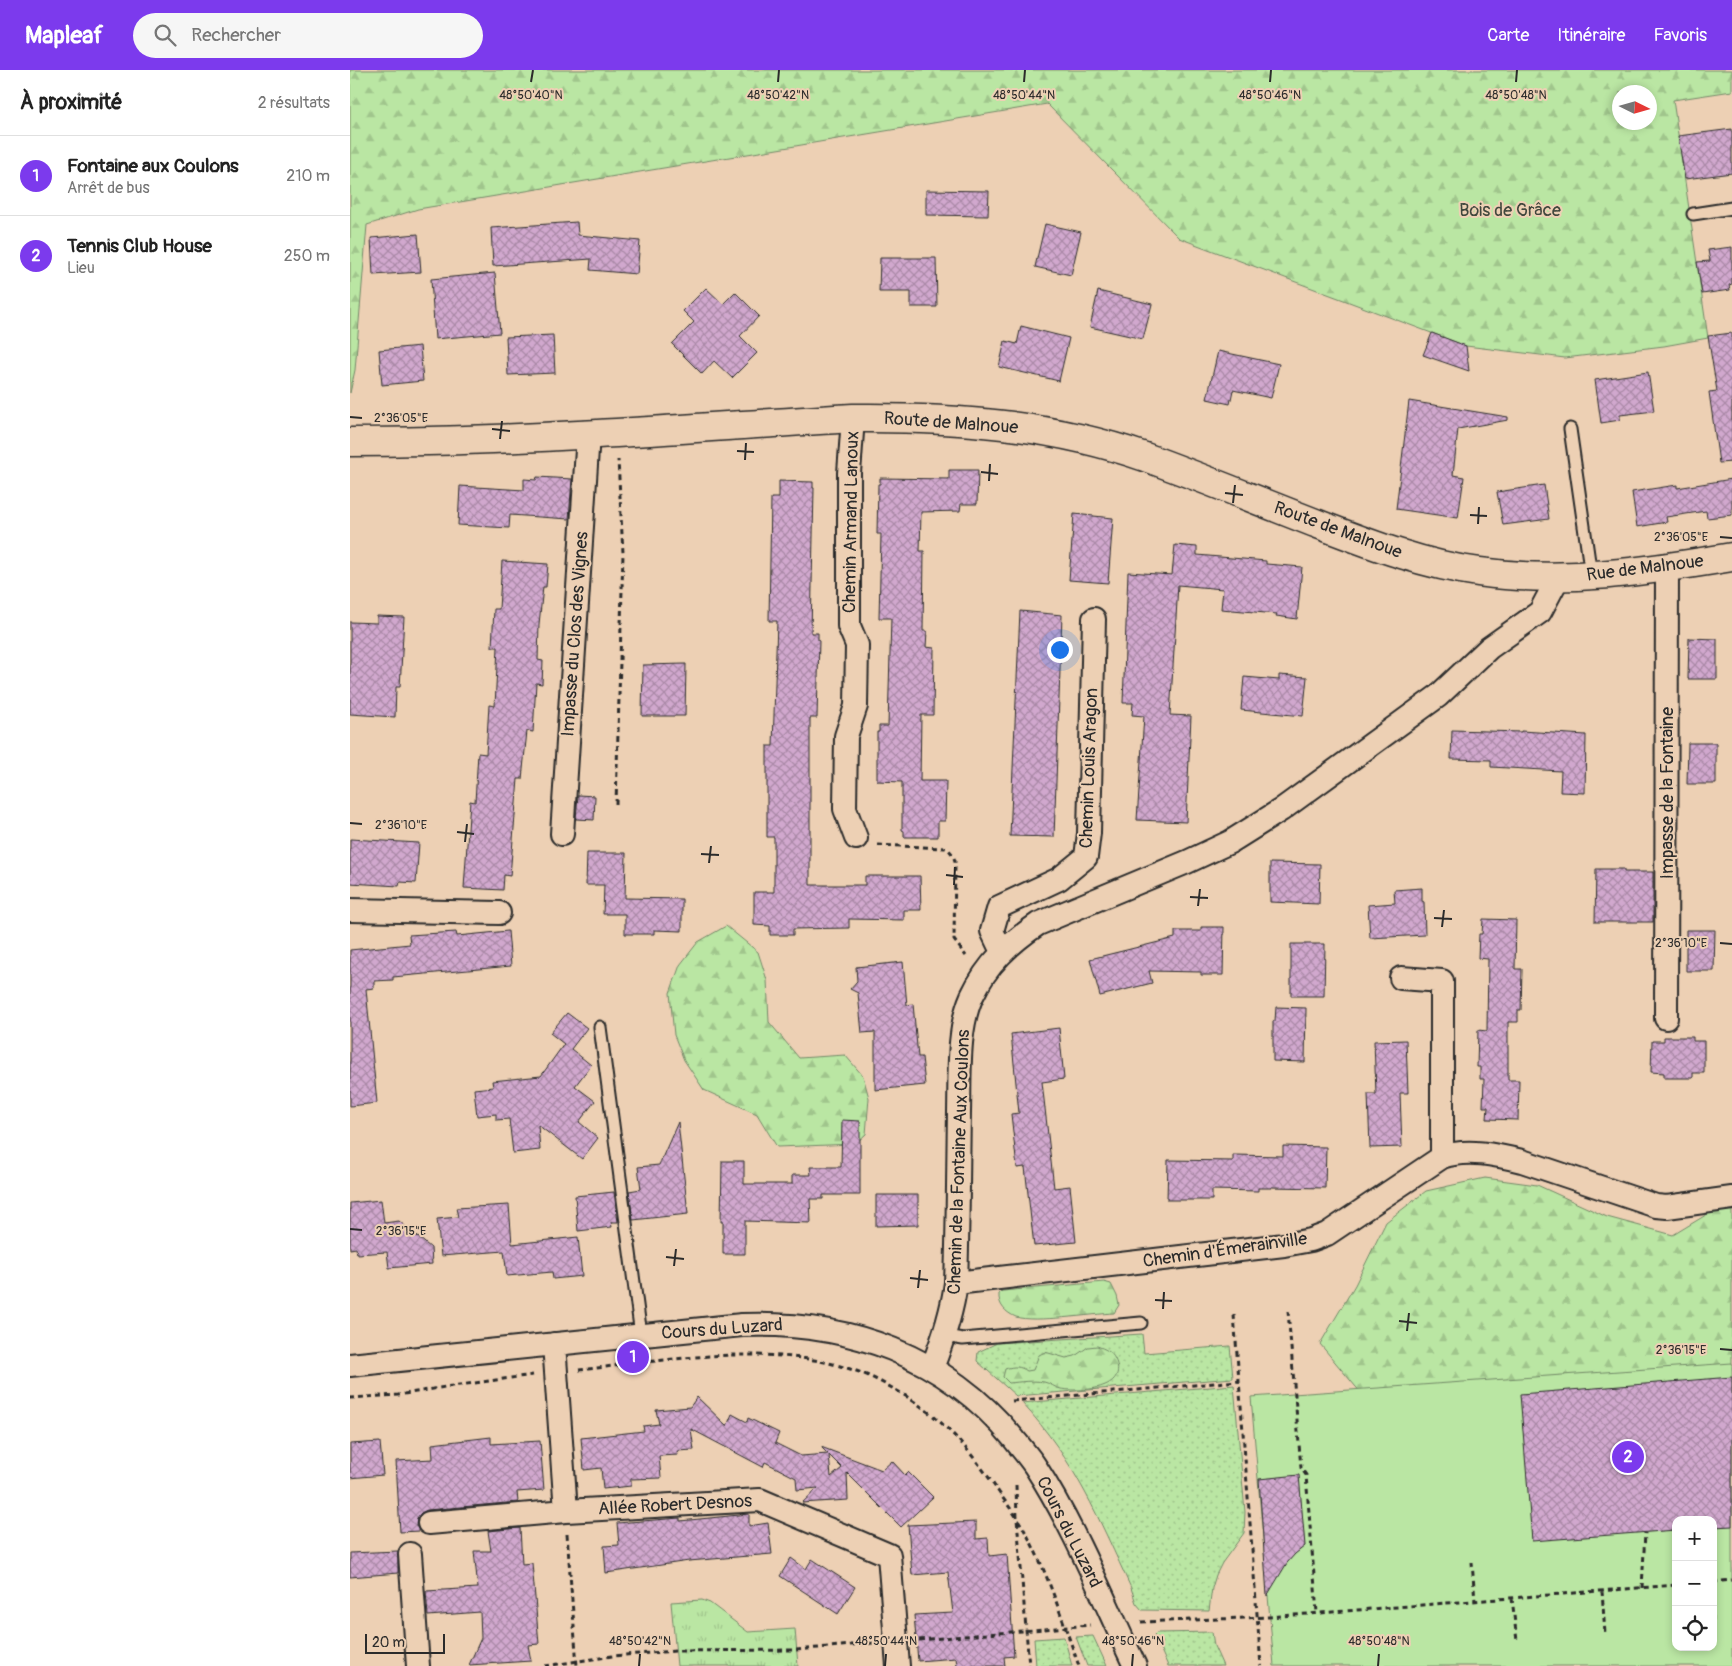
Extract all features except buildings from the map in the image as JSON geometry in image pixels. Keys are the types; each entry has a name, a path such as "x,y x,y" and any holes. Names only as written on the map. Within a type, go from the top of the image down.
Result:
{"main road":[{"name":"Route de Malnoue","path":"350,442 421,442 617,433 853,418 985,422 1068,436 1143,456 1361,541 1416,559 1478,572 1558,578"},
{"name":"Rue de Malnoue","path":"1558,578 1619,574 1732,557"}],"street":[{"name":"Chemin Armand Lanoux","path":"853,418 849,473 849,626 857,645 856,706 846,736 845,809 856,838"},
{"name":"Impasse du Clos des Vignes","path":"562,834 588,434"},
{"name":"Impasse de la Fontaine","path":"1666,1018 1667,568"},
{"name":"Chemin de la Fontaine Aux Coulons","path":"932,1368 945,1336 952,1310 956,1283 962,1037 972,997 982,977 1002,952 1038,924 1187,862 1230,842 1281,810 1438,696 1489,648 1540,612 1558,578"},
{"name":"Chemin Louis Aragon","path":"1002,952 992,931 999,907 1059,879 1086,856 1089,833 1094,619"},
{"path":"350,910 499,913"},
{"path":"1401,978 1442,981 1442,1157"},
{"name":"Chemin d'Émerainville","path":"956,1283 1284,1245 1311,1240 1327,1234 1442,1157 1463,1152 1508,1157 1656,1206 1667,1207 1732,1198"},
{"name":"Cours du Luzard","path":"350,1365 742,1324 791,1325 841,1332 870,1340 932,1368 963,1390 990,1412 1034,1464 1071,1531 1135,1666"},
{"path":"554,1344 566,1511"},
{"name":"Allée Robert Desnos","path":"429,1523 566,1511 760,1500 888,1555 898,1666"},
{"path":"410,1554 418,1666"}],"lane":[{"path":"1693,214 1732,208"},
{"path":"1570,428 1591,576"},
{"path":"600,1027 641,1335"},
{"path":"945,1336 963,1339 1141,1324"}],"path":[{"path":"616,804 623,553 617,433"},
{"path":"856,838 880,846 945,848 949,850 955,862 954,940 982,977"},
{"path":"1288,1311 1301,1468 1306,1475 1317,1613"},
{"path":"1234,1316 1261,1666"},
{"path":"350,1398 398,1395 556,1372 716,1356 753,1355 826,1363 854,1370 911,1398 940,1420 980,1464 1017,1520 1038,1560 1079,1666"},
{"path":"1006,1402 1238,1382"},
{"path":"1016,1477 1017,1520 1029,1666"},
{"path":"566,1511 577,1666"},
{"path":"1642,1588 1645,1533"},
{"path":"1472,1562 1475,1601"},
{"path":"1717,1582 1732,1580"},
{"path":"545,1666 613,1656 675,1651 796,1650 1065,1627 1257,1618 1672,1585"},
{"path":"1602,1591 1605,1634"},
{"path":"1512,1598 1517,1641"}],"green space":[{"name":"Bois de Grâce","path":"350,70 1732,70 1732,91 1673,100 1708,338 1664,346 1565,358 1466,346 1179,238 1047,104 418,209 367,225 355,370 350,393"},
{"path":"726,926 758,952 767,980 769,1022 799,1058 845,1055 863,1076 869,1098 866,1134 855,1144 777,1147 757,1114 704,1090 684,1060 674,1035 670,993 680,965 698,942"},
{"path":"1485,1178 1537,1185 1607,1217 1673,1235 1719,1207 1732,1205 1732,1370 1361,1393 1320,1344 1355,1285 1386,1222 1426,1191"},
{"path":"1104,1282 1111,1284 1117,1296 1119,1305 1114,1313 1049,1319 1024,1319 1006,1311 1001,1305 999,1298 999,1294 1002,1291"},
{"path":"1142,1334 1144,1353 1230,1346 1233,1378 1016,1396 977,1361 978,1352 997,1343"},
{"path":"1097,1346 1112,1354 1118,1369 1115,1377 1109,1383 1100,1387 1069,1390 1040,1381 1009,1383 1003,1377 1005,1369 1008,1368 1017,1367 1027,1371 1033,1370 1039,1355 1045,1352 1066,1358 1075,1356 1088,1347"},
{"path":"1732,1363 1732,1666 1274,1666 1251,1397"},
{"path":"1234,1385 1245,1512 1244,1533 1222,1563 1216,1575 1209,1611 1142,1610 1136,1603 1108,1538 1071,1468 1041,1424 1022,1403"},
{"path":"702,1600 710,1603 748,1632 795,1629 798,1666 677,1666 671,1602"},
{"path":"1212,1632 1214,1646 1223,1666 1168,1666 1154,1635 1156,1633"},
{"path":"1093,1636 1107,1666 1087,1666 1076,1637"},
{"path":"1064,1637 1072,1666 1036,1666 1034,1639"}],"place":[{"name":"Fontaine aux Coulons","path":"633,1357"},
{"name":"Tennis Club House","path":"1628,1457"}]}
